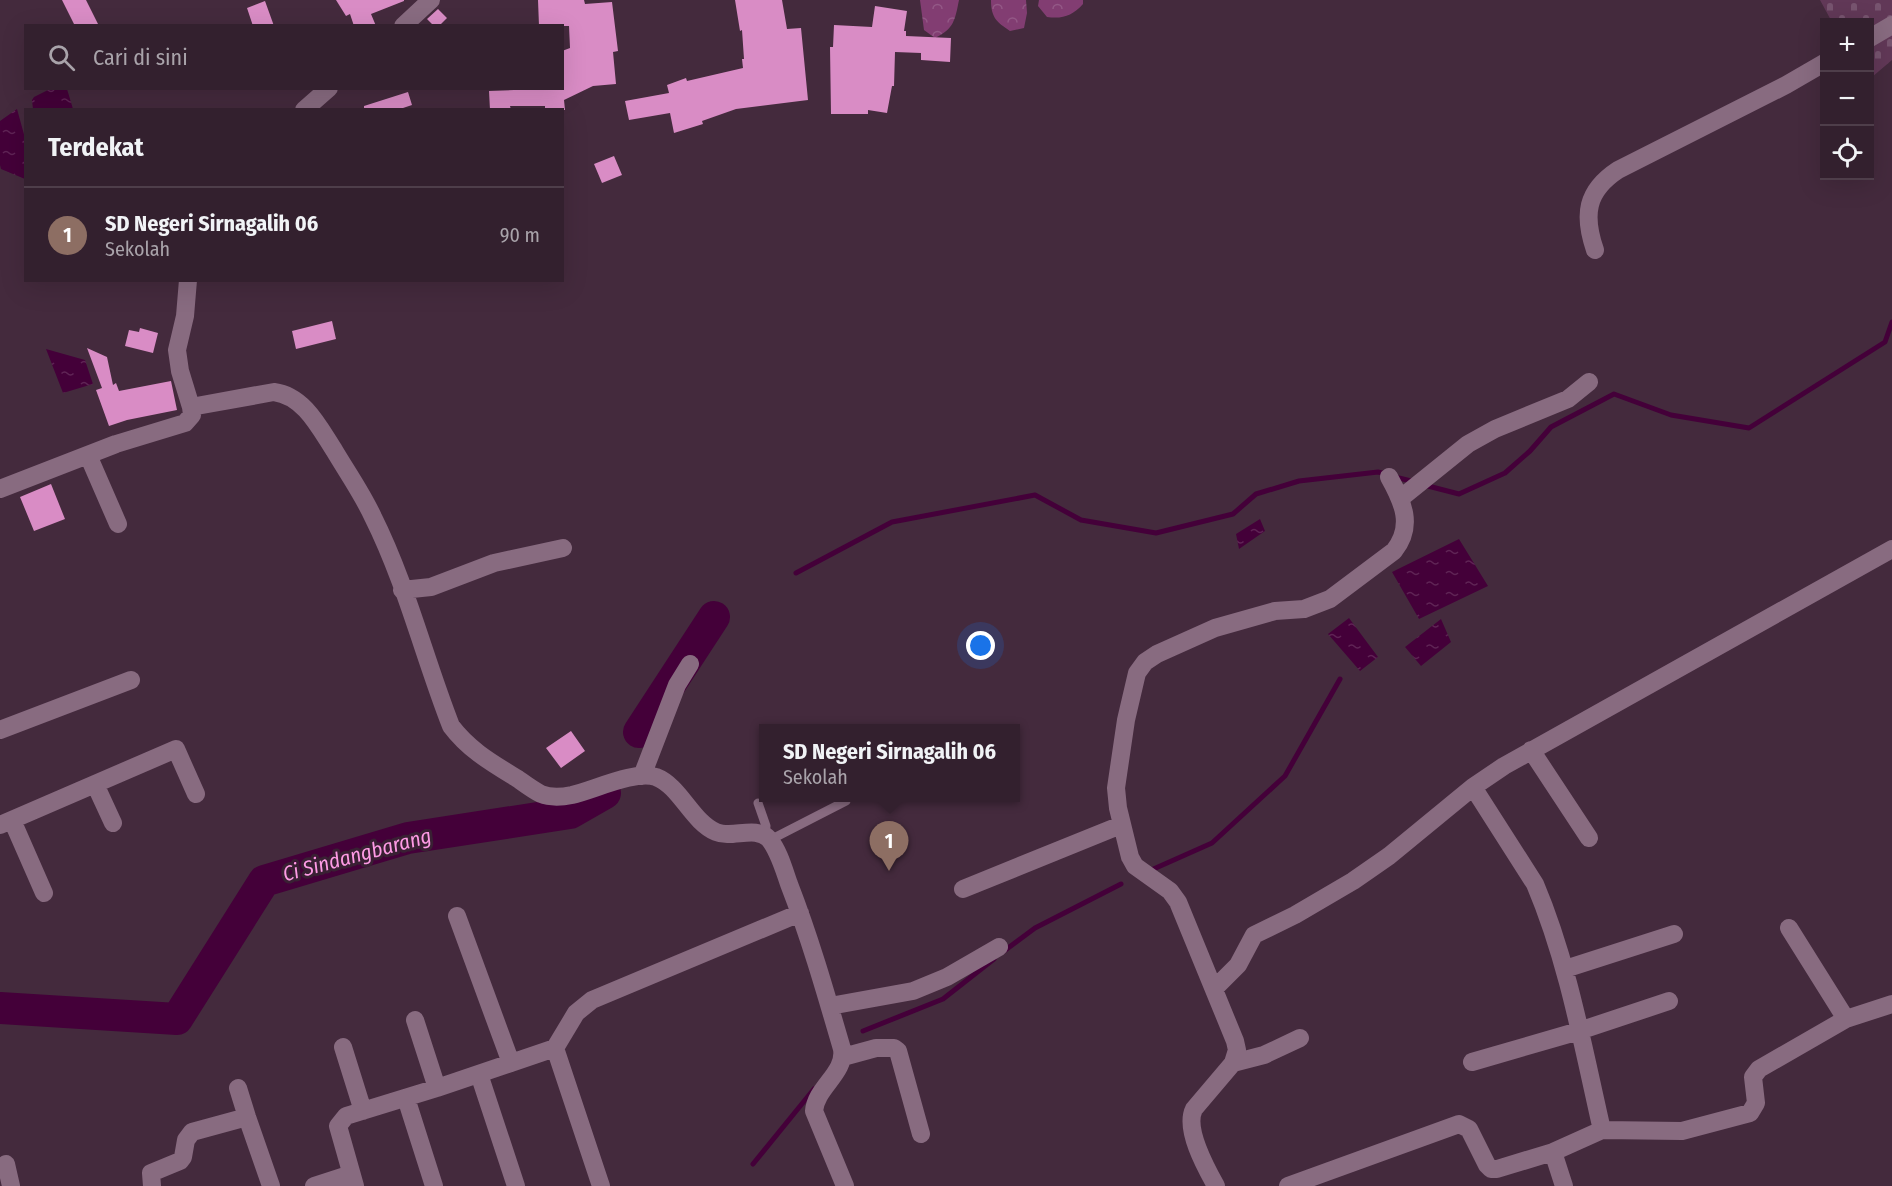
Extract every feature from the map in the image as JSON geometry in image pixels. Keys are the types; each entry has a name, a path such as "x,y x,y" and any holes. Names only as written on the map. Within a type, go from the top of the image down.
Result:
{"street":[{"path":"1874,35 1892,25"},
{"path":"1595,250 1590,236 1588,218 1590,204 1603,180 1618,170 1786,85 1820,65"},
{"path":"305,108 327,90"},
{"path":"0,489 88,455 185,423 192,415 177,350 185,316 188,282"},
{"path":"1406,495 1468,444 1495,429 1568,399 1589,382"},
{"path":"191,407 263,392 285,393 296,400 316,423 361,493 384,540 451,726 475,753 541,794 557,797 573,795 642,776 655,777 666,783 698,818 717,833 730,835 751,833 768,838 778,854 800,913 830,1006 843,1057 819,1093 814,1111 846,1186"},
{"path":"88,455 118,524"},
{"path":"1216,1186 1203,1162 1191,1115 1233,1063 1237,1050 1178,902 1170,891 1135,866 1130,857 1121,825 1116,788 1126,720 1137,673 1145,662 1157,654 1215,628 1275,611 1304,609 1330,599 1394,551 1404,533 1406,495 1389,477"},
{"path":"402,590 431,586 494,563 563,548"},
{"path":"1214,989 1238,965 1254,934 1295,915 1353,881 1389,856 1473,786 1531,750 1892,549"},
{"path":"642,776 677,685 690,664"},
{"path":"0,730 131,680"},
{"path":"44,893 6,823 176,749 196,794"},
{"path":"1531,750 1589,838"},
{"path":"95,784 113,823"},
{"path":"1473,786 1535,884 1565,969 1602,1130"},
{"path":"963,889 1121,825"},
{"path":"314,1186 353,1180 338,1126 346,1116 555,1048 576,1013 592,1000 800,913"},
{"path":"457,916 512,1063"},
{"path":"1789,928 1846,1019"},
{"path":"1565,969 1674,934"},
{"path":"830,1006 913,991 947,978 999,947"},
{"path":"1472,1062 1670,1000"},
{"path":"1288,1186 1459,1124 1469,1129 1482,1159 1491,1169 1497,1169 1553,1152 1602,1130 1682,1131 1750,1113 1756,1103 1753,1077 1759,1069 1846,1019 1892,1004"},
{"path":"415,1020 437,1088"},
{"path":"1233,1063 1264,1055 1300,1038"},
{"path":"343,1047 363,1111"},
{"path":"555,1048 601,1186"},
{"path":"843,1057 876,1048 894,1048 898,1051 921,1134"},
{"path":"479,1074 516,1186"},
{"path":"238,1088 246,1117 272,1186"},
{"path":"406,1098 434,1186"},
{"path":"152,1186 151,1173 180,1161 186,1140 192,1132 246,1117"},
{"path":"1553,1152 1564,1186"},
{"path":"6,1164 11,1186"}],"lane":[{"path":"758,803 768,838 844,802"}],"green space":[{"path":"920,0 959,0 953,23 935,38 924,30"},
{"path":"991,0 1026,0 1027,13 1024,28 1010,31 1002,25 994,15"},
{"path":"1039,0 1083,0 1083,4 1067,16 1047,17 1038,6"},
{"path":"1820,0 1892,0 1892,60 1874,75 1874,18 1830,18"}],"water":[{"path":"48,90 67,90 73,108 33,108 34,97"},
{"path":"17,109 24,134 24,179 1,169 0,121"},
{"path":"46,349 85,360 93,384 63,393"},
{"path":"1260,519 1265,531 1239,549 1236,534"},
{"path":"1459,539 1488,586 1419,619 1392,572"},
{"path":"1349,618 1378,657 1360,671 1328,634"},
{"path":"1441,619 1451,642 1421,666 1405,647"}],"building":[{"path":"62,0 86,0 98,24 74,24"},
{"path":"336,0 404,0 371,14 375,24 353,24 350,14 346,16"},
{"path":"538,0 584,0 585,4 612,2 618,51 613,52 616,84 593,86 564,100 565,110 564,108 545,108 545,106 490,108 489,91 564,90 564,50 570,48 569,26 539,24"},
{"path":"735,0 782,0 787,29 801,28 808,100 736,109 702,121 703,124 674,133 670,113 629,120 625,101 669,93 667,85 686,78 687,81 743,68 742,30 740,31"},
{"path":"265,1 273,24 252,24 247,8"},
{"path":"875,6 907,11 904,31 906,31 906,36 951,38 950,62 921,60 921,53 895,52 894,86 892,86 887,113 868,110 868,114 831,114 830,47 833,47 834,25 872,27"},
{"path":"438,9 447,18 441,24 432,24 427,19"},
{"path":"408,92 412,105 403,108 364,108 364,106"},
{"path":"614,156 622,175 602,183 594,164"},
{"path":"332,321 336,339 296,349 292,331"},
{"path":"140,328 158,333 153,353 125,346 129,330 139,332"},
{"path":"87,348 107,357 113,385 116,383 119,391 171,381 177,410 109,426 96,390 102,388"},
{"path":"51,484 65,519 34,531 20,497"},
{"path":"571,731 585,751 561,768 546,748"}],"waterway":[{"name":"Ci Sindangbarang","path":"1424,485 1459,494 1505,473 1530,451 1551,427 1614,394 1671,415 1749,428 1885,342 1892,322"},
{"name":"Ci Sindangbarang","path":"796,573 892,522 1035,495 1081,520 1156,533 1233,514 1256,494 1299,481 1378,472 1386,474"},
{"name":"Ci Sindangbarang","path":"1395,477 1415,482"},
{"name":"Ci Sindangbarang","path":"639,732 714,617"},
{"path":"1149,871 1212,843 1285,776 1340,679"},
{"name":"Ci Sindangbarang","path":"0,1008 177,1019 264,881 408,838 570,813 605,793"},
{"path":"1004,951 1035,928 1121,884"},
{"path":"863,1031 943,999 994,959"},
{"path":"753,1164 814,1089"}],"place":[{"name":"SD Negeri Sirnagalih 06","path":"889,871"}]}
